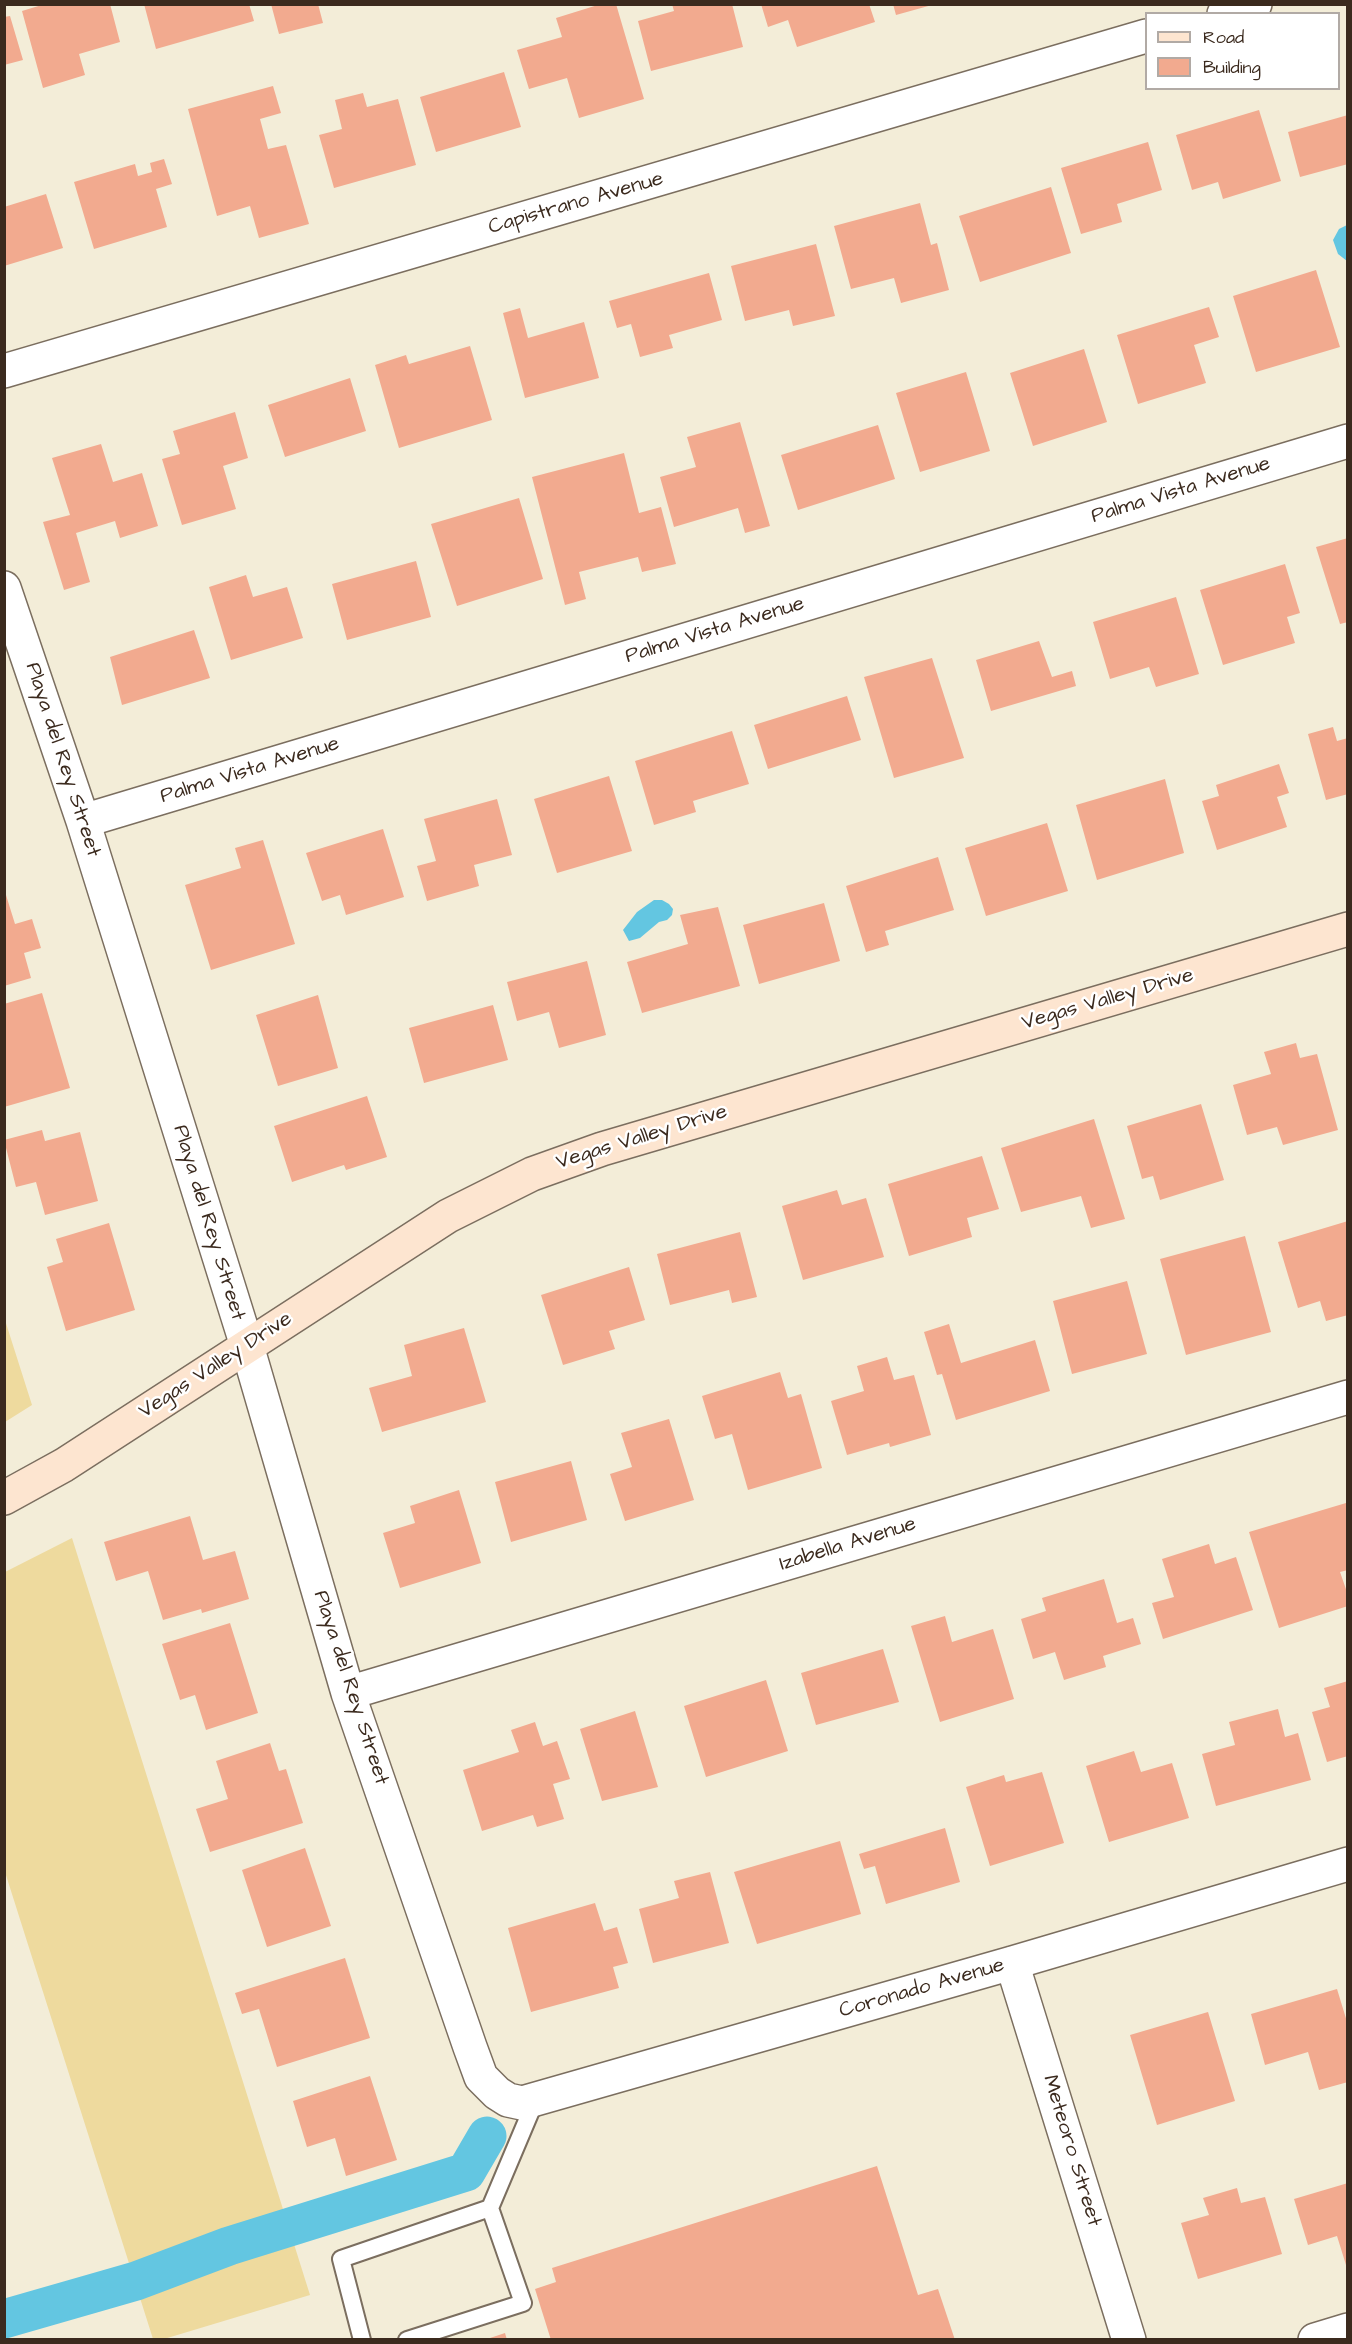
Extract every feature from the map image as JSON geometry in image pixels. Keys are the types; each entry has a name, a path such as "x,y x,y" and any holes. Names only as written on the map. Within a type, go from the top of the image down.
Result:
{"street":[{"path":"1230,12 1255,4"},
{"name":"Capistrano Avenue","path":"4,371 1145,36"},
{"name":"Palma Vista Avenue","path":"83,821 1347,441"},
{"name":"Playa del Rey Street","path":"4,588 83,821 247,1346 348,1693 481,2077 497,2093"},
{"name":"Vegas Valley Drive","path":"4,1498 64,1465 448,1216 531,1174 613,1145 1347,929"},
{"name":"Izabella Avenue","path":"348,1693 1347,1397"},
{"name":"Coronado Avenue","path":"497,2093 508,2100 522,2103 1012,1963 1347,1864"},
{"name":"Meteoro Street","path":"1012,1963 1129,2340"},
{"path":"1315,2340 1347,2330"}],"lane":[{"path":"407,2340 523,2303 490,2208 536,2099"},
{"path":"362,2340 341,2259 490,2208"}],"sand":[{"path":"4,1317 32,1405 5,1422 4,1422"},
{"path":"72,1538 310,2295 164,2339 153,2339 5,1872 5,1572"}],"water":[{"path":"1348,225 1347,261 1338,254 1333,240 1339,229"},
{"path":"654,900 662,900 669,904 673,909 672,915 667,920 659,922 640,938 629,941 623,930 637,912"}],"building":[{"path":"45,4 110,4 120,42 79,54 85,75 43,88 22,11"},
{"path":"144,4 249,4 254,21 156,49"},
{"path":"271,4 318,4 323,23 279,34"},
{"path":"601,4 616,4 644,99 579,118 567,78 529,89 517,50 562,37 556,18"},
{"path":"672,4 732,4 743,47 651,71 638,21 674,11"},
{"path":"761,4 869,4 875,22 797,47 788,20 768,27"},
{"path":"893,4 932,4 932,5 896,15"},
{"path":"10,16 23,60 4,65 4,17"},
{"path":"504,72 521,127 436,152 420,97"},
{"path":"273,86 281,113 260,119 268,149 286,145 309,224 259,238 250,206 217,216 188,109"},
{"path":"363,93 367,107 398,99 416,165 334,188 319,135 342,129 335,100"},
{"path":"1259,110 1281,181 1223,199 1218,182 1192,190 1176,135"},
{"path":"1348,115 1348,164 1300,177 1288,132"},
{"path":"1148,142 1162,190 1117,204 1122,222 1081,234 1061,168"},
{"path":"164,159 172,184 156,189 167,227 94,249 74,182 135,164 138,176 152,172 150,163"},
{"path":"1051,187 1071,253 980,282 959,216"},
{"path":"46,194 63,248 4,266 4,207"},
{"path":"920,203 931,245 937,243 949,290 901,303 894,278 851,289 834,226"},
{"path":"816,244 835,316 793,326 789,310 745,321 731,266"},
{"path":"1316,270 1340,347 1256,372 1233,296"},
{"path":"709,273 722,320 669,335 673,348 640,357 631,324 617,328 609,301"},
{"path":"1209,307 1219,337 1194,345 1206,383 1138,404 1117,335"},
{"path":"520,308 528,338 584,322 599,378 525,398 503,313"},
{"path":"470,346 492,420 399,448 375,365 406,355 409,364"},
{"path":"1084,349 1107,422 1033,446 1010,373"},
{"path":"966,372 990,451 920,472 896,393"},
{"path":"350,378 366,431 285,457 268,405"},
{"path":"235,412 248,458 223,466 236,509 182,525 162,459 180,454 173,431"},
{"path":"740,422 770,526 745,533 738,508 674,527 660,477 696,467 687,437"},
{"path":"878,425 895,479 798,510 781,455"},
{"path":"101,444 113,482 142,473 158,526 120,538 115,521 76,533 90,582 64,590 43,522 70,515 52,458"},
{"path":"624,453 639,513 661,507 676,564 642,572 638,557 579,572 586,599 565,605 532,477"},
{"path":"519,498 543,579 457,606 431,524"},
{"path":"1348,538 1348,622 1340,624 1316,547"},
{"path":"416,561 431,617 347,640 332,584"},
{"path":"1285,564 1300,613 1287,617 1295,643 1223,665 1200,590"},
{"path":"246,575 253,597 287,587 303,638 231,660 209,587"},
{"path":"1176,597 1199,674 1156,687 1149,667 1110,679 1093,622"},
{"path":"194,630 210,678 122,705 110,657"},
{"path":"1039,641 1052,677 1072,671 1076,686 991,711 976,660"},
{"path":"932,658 964,758 894,778 864,677"},
{"path":"847,696 861,740 768,769 754,725"},
{"path":"1333,727 1337,741 1348,738 1348,794 1326,800 1308,734"},
{"path":"732,731 749,784 693,801 696,812 654,825 635,761"},
{"path":"1279,764 1289,793 1277,797 1287,827 1217,850 1202,801 1219,796 1216,785"},
{"path":"609,776 632,851 557,873 534,799"},
{"path":"1165,779 1184,853 1097,880 1076,805"},
{"path":"497,799 512,855 474,865 479,886 427,901 417,866 436,861 424,819"},
{"path":"1047,823 1068,891 986,916 965,848"},
{"path":"383,829 404,897 346,915 340,895 322,901 306,853"},
{"path":"263,840 295,944 211,970 185,885 241,868 235,848"},
{"path":"938,857 954,910 885,931 889,945 866,952 846,886"},
{"path":"4,895 6,895 15,924 32,919 41,948 24,953 31,978 4,986"},
{"path":"824,903 840,961 759,984 743,925"},
{"path":"718,907 740,986 642,1013 627,962 688,944 680,915"},
{"path":"587,961 606,1035 559,1048 549,1012 517,1021 507,982"},
{"path":"42,993 70,1088 4,1107 4,1004"},
{"path":"318,995 338,1068 278,1086 256,1015"},
{"path":"493,1005 508,1060 424,1083 409,1028"},
{"path":"1296,1043 1300,1058 1317,1054 1338,1130 1283,1145 1277,1127 1247,1135 1233,1085 1271,1074 1264,1052"},
{"path":"367,1096 387,1157 346,1170 344,1165 292,1182 274,1126"},
{"path":"1201,1104 1224,1180 1160,1200 1153,1176 1142,1179 1127,1126"},
{"path":"1094,1119 1125,1219 1091,1228 1081,1196 1021,1212 1001,1148"},
{"path":"42,1130 45,1141 80,1132 98,1201 45,1215 36,1182 16,1187 4,1140"},
{"path":"982,1156 999,1209 967,1218 972,1237 909,1256 888,1184"},
{"path":"837,1190 842,1205 866,1198 884,1257 803,1280 782,1206"},
{"path":"1348,1221 1348,1315 1326,1321 1320,1301 1298,1308 1278,1242"},
{"path":"109,1223 135,1310 66,1331 47,1267 63,1262 56,1239"},
{"path":"740,1232 757,1297 732,1303 729,1290 670,1305 657,1254"},
{"path":"1245,1236 1271,1332 1186,1355 1160,1259"},
{"path":"629,1267 645,1320 609,1331 615,1349 563,1365 541,1295"},
{"path":"1127,1281 1147,1354 1072,1374 1053,1301"},
{"path":"949,1324 961,1363 1035,1340 1050,1391 956,1420 942,1374 937,1375 924,1332"},
{"path":"464,1328 486,1402 382,1432 369,1388 412,1376 404,1345"},
{"path":"887,1357 894,1380 914,1375 931,1435 890,1447 889,1443 847,1455 831,1401 864,1391 857,1366"},
{"path":"780,1372 788,1398 801,1394 822,1468 748,1490 732,1434 715,1439 702,1396"},
{"path":"669,1419 694,1500 625,1521 610,1474 632,1467 621,1433"},
{"path":"571,1461 587,1520 511,1542 495,1482"},
{"path":"459,1490 481,1563 400,1588 383,1533 415,1523 410,1506"},
{"path":"1346,1503 1348,1570 1340,1572 1348,1595 1348,1606 1279,1628 1249,1532"},
{"path":"190,1516 203,1560 235,1551 249,1599 202,1613 201,1609 163,1620 148,1571 116,1581 104,1542"},
{"path":"1209,1544 1215,1564 1236,1557 1253,1610 1163,1639 1152,1603 1174,1597 1162,1559"},
{"path":"1104,1579 1117,1623 1133,1618 1141,1644 1103,1656 1106,1667 1064,1680 1055,1652 1033,1659 1021,1619 1046,1611 1042,1598"},
{"path":"945,1616 952,1642 993,1629 1014,1699 940,1722 911,1626"},
{"path":"230,1623 258,1713 206,1730 195,1695 180,1700 162,1644"},
{"path":"883,1649 899,1702 816,1725 801,1673"},
{"path":"766,1680 788,1751 706,1777 684,1706"},
{"path":"1348,1681 1348,1756 1327,1762 1312,1712 1330,1707 1324,1688"},
{"path":"1278,1709 1285,1737 1298,1733 1311,1780 1216,1806 1202,1754 1235,1745 1229,1722"},
{"path":"635,1711 658,1787 602,1801 580,1729"},
{"path":"535,1722 543,1746 557,1741 570,1779 553,1784 564,1819 537,1827 533,1815 482,1831 463,1770 519,1752 511,1730"},
{"path":"270,1743 279,1771 286,1769 303,1823 210,1852 196,1809 228,1799 216,1761"},
{"path":"1134,1751 1141,1772 1172,1763 1189,1818 1109,1842 1086,1766"},
{"path":"1042,1772 1064,1843 990,1866 966,1787 1004,1775 1006,1782"},
{"path":"945,1828 960,1882 886,1904 875,1866 864,1869 859,1854"},
{"path":"840,1841 861,1914 757,1944 734,1872"},
{"path":"305,1848 331,1926 267,1947 242,1870"},
{"path":"710,1872 729,1943 653,1963 639,1909 679,1898 674,1881"},
{"path":"595,1903 604,1931 617,1927 628,1963 613,1967 619,1988 531,2012 508,1928"},
{"path":"345,1958 370,2038 277,2067 259,2009 242,2014 235,1993"},
{"path":"1337,1989 1348,2025 1348,2082 1319,2090 1308,2052 1265,2065 1251,2014"},
{"path":"1208,2012 1235,2101 1157,2125 1130,2035"},
{"path":"370,2076 397,2160 346,2176 335,2138 307,2147 293,2101"},
{"path":"877,2166 918,2295 938,2289 955,2340 551,2340 535,2289 556,2282 552,2268"},
{"path":"1348,2183 1348,2265 1346,2265 1337,2236 1308,2245 1294,2199"},
{"path":"1237,2188 1241,2203 1265,2197 1282,2254 1198,2279 1181,2223 1209,2215 1203,2198"},
{"path":"505,2333 507,2340 487,2340 487,2339"}],"waterway":[{"path":"4,2319 136,2281 229,2246 466,2172 487,2136"}]}
